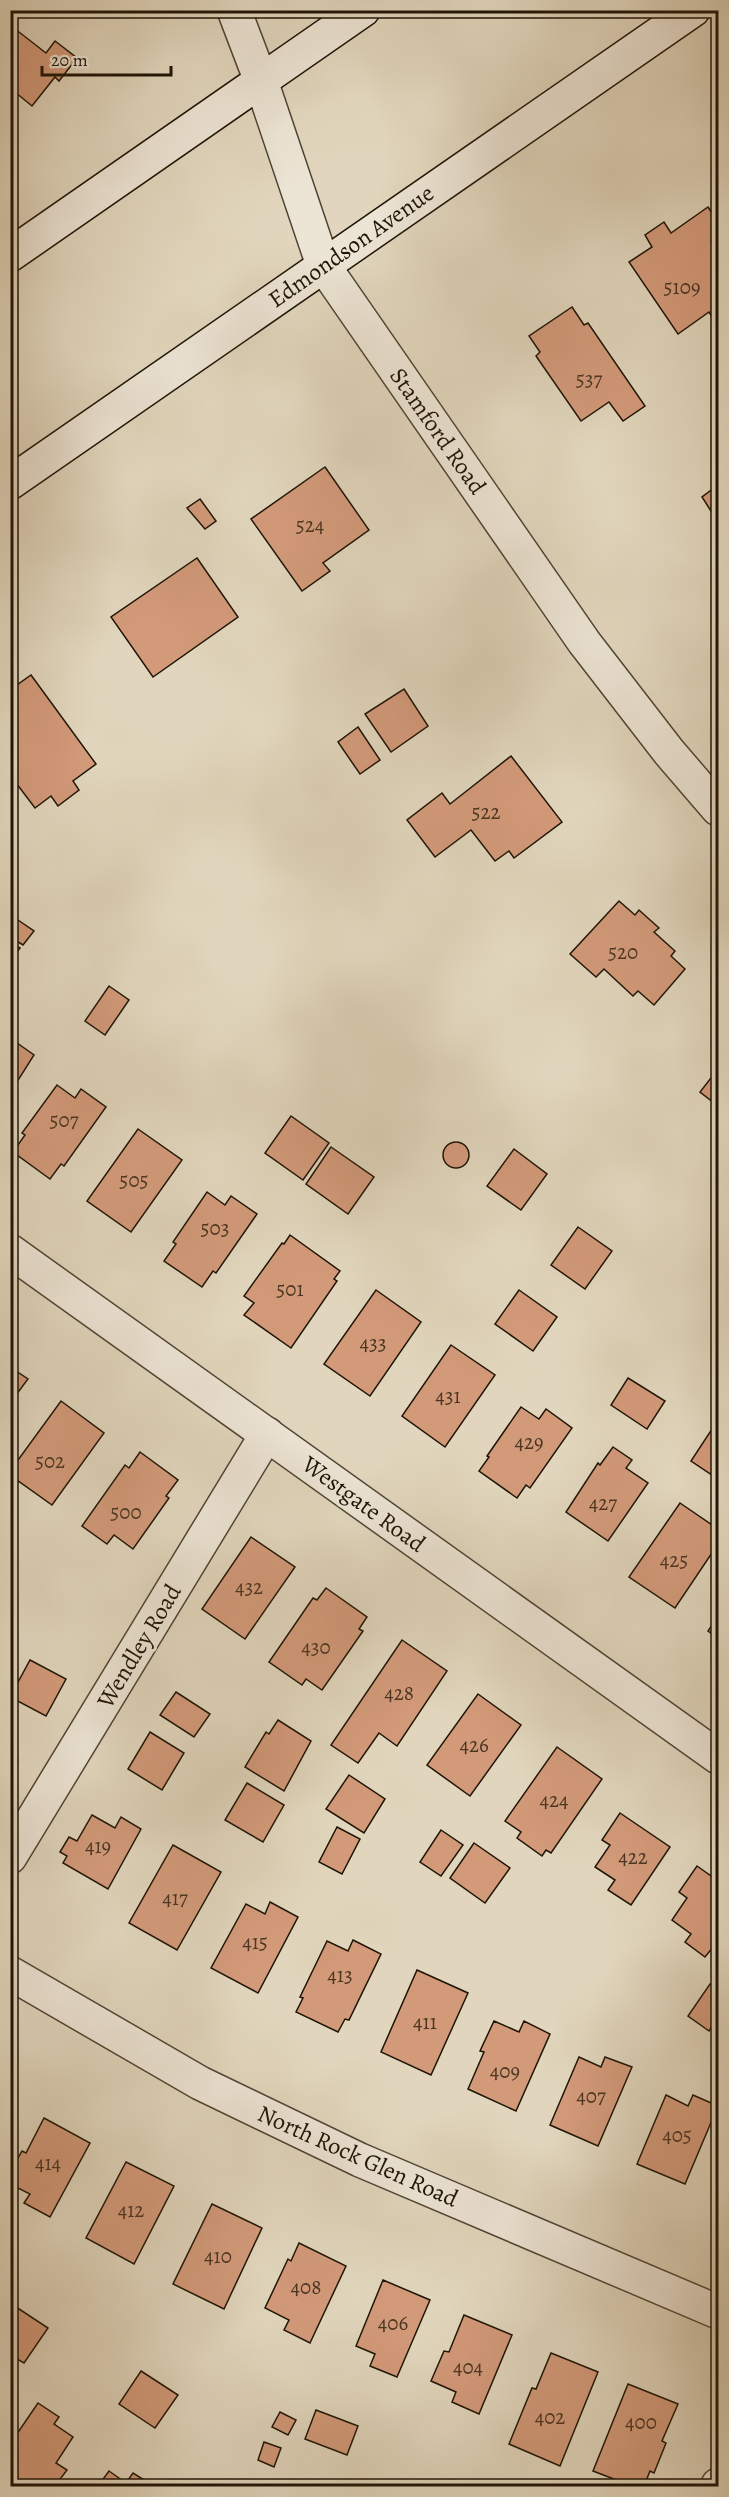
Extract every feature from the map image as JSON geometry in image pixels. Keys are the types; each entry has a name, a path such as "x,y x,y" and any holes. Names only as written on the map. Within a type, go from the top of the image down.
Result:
{"street":[{"name":"Stamford Road","path":"234,10 261,81 324,265 584,642 669,753 718,808"},
{"path":"10,255 363,10"},
{"name":"Edmondson Avenue","path":"10,483 693,10"},
{"name":"Westgate Road","path":"10,1251 718,1757"},
{"name":"Wendley Road","path":"10,1857 267,1434"},
{"name":"North Rock Glen Road","path":"10,1973 200,2083 360,2160 718,2312"}],"building":[{"path":"10,25 46,53 55,41 77,58 59,81 55,77 32,106 10,88"},
{"path":"708,207 718,222 718,238 711,242 718,253 718,326 709,312 678,334 629,262 652,247 645,235 664,222 671,233"},
{"path":"572,307 584,325 588,323 645,406 623,421 609,402 581,421 536,356 540,352 529,336"},
{"path":"325,467 369,530 323,563 330,571 302,591 251,519"},
{"path":"718,485 718,522 702,497"},
{"path":"200,499 216,521 205,529 187,508"},
{"path":"197,558 238,617 153,677 111,617"},
{"path":"31,675 96,764 73,781 79,790 58,806 51,796 35,808 10,775 10,690"},
{"path":"404,689 428,726 391,752 365,714"},
{"path":"358,727 380,760 360,774 338,742"},
{"path":"511,756 562,822 514,858 509,851 495,861 471,830 435,857 407,820 442,793 450,804"},
{"path":"619,901 635,915 639,910 659,928 654,932 675,951 671,956 685,969 654,1005 638,991 633,996 604,969 596,977 570,954"},
{"path":"18,920 34,931 23,945 10,937 10,930"},
{"path":"10,942 20,948 10,962"},
{"path":"109,986 129,1000 105,1035 85,1021"},
{"path":"10,1038 34,1055 10,1093"},
{"path":"718,1069 718,1106 700,1092"},
{"path":"57,1085 75,1098 81,1089 106,1107 64,1166 61,1164 50,1179 13,1152 25,1135 22,1133"},
{"path":"291,1116 329,1143 303,1180 265,1153"},
{"path":"138,1129 182,1160 131,1232 87,1201"},
{"path":"456,1142 465,1146 469,1155 465,1164 456,1168 447,1164 443,1155 447,1146"},
{"path":"331,1147 374,1177 348,1214 306,1184"},
{"path":"514,1149 547,1174 521,1210 487,1186"},
{"path":"207,1192 225,1205 231,1196 257,1214 216,1273 213,1271 202,1287 164,1261 176,1244 173,1242"},
{"path":"578,1227 612,1251 585,1289 551,1265"},
{"path":"290,1235 340,1271 334,1279 337,1281 291,1348 244,1315 254,1303 244,1296"},
{"path":"376,1290 421,1322 370,1396 324,1364"},
{"path":"519,1290 557,1317 533,1351 495,1324"},
{"path":"451,1345 495,1375 445,1447 402,1416"},
{"path":"10,1367 28,1379 10,1403"},
{"path":"628,1378 665,1401 647,1429 611,1405"},
{"path":"61,1401 104,1433 52,1505 10,1475 10,1471"},
{"path":"521,1407 539,1419 546,1409 572,1428 530,1488 526,1485 517,1498 479,1471"},
{"path":"712,1429 718,1433 718,1479 691,1461"},
{"path":"613,1447 632,1460 626,1468 648,1483 608,1541 566,1512 598,1463 600,1465"},
{"path":"140,1452 178,1480 166,1496 169,1498 133,1549 114,1535 107,1544 82,1526 125,1465 129,1468"},
{"path":"680,1503 718,1529 718,1544 675,1608 629,1577"},
{"path":"251,1537 295,1567 245,1639 202,1609"},
{"path":"326,1588 367,1617 359,1629 363,1631 322,1690 306,1679 302,1685 269,1662 313,1598 317,1600"},
{"path":"718,1616 718,1638 708,1631"},
{"path":"402,1640 447,1671 397,1746 379,1733 358,1763 331,1745"},
{"path":"30,1660 66,1679 46,1716 10,1697"},
{"path":"176,1692 210,1714 194,1737 160,1715"},
{"path":"478,1694 521,1725 470,1796 427,1765"},
{"path":"278,1720 311,1741 284,1791 245,1767 266,1732 269,1734"},
{"path":"150,1732 184,1753 162,1790 128,1769"},
{"path":"557,1747 602,1779 551,1853 546,1850 542,1856 517,1838 521,1832 505,1821"},
{"path":"10,1756 18,1760 10,1771"},
{"path":"349,1775 385,1799 364,1833 326,1809"},
{"path":"247,1783 284,1805 263,1842 225,1820"},
{"path":"620,1813 670,1847 631,1905 608,1890 615,1880 595,1867 610,1845 602,1840"},
{"path":"92,1815 115,1828 121,1817 141,1829 108,1889 63,1863 67,1856 60,1852 69,1837 77,1841"},
{"path":"337,1827 360,1839 342,1874 319,1862"},
{"path":"441,1830 463,1845 441,1876 420,1862"},
{"path":"474,1843 510,1868 485,1903 450,1878"},
{"path":"173,1845 221,1872 177,1950 129,1923"},
{"path":"697,1866 718,1881 718,1941 705,1957 685,1942 691,1934 672,1920 687,1898 679,1892"},
{"path":"270,1902 298,1917 258,1993 211,1968 246,1904 265,1914"},
{"path":"353,1940 381,1954 349,2020 345,2019 338,2032 296,2012 303,1998 300,1997 327,1941 348,1951"},
{"path":"417,1970 468,1993 431,2075 381,2052"},
{"path":"710,1984 718,1990 718,2017 709,2031 688,2016"},
{"path":"494,2021 519,2032 524,2021 550,2034 516,2111 468,2089 484,2052 480,2051"},
{"path":"579,2057 601,2067 605,2057 632,2067 598,2146 550,2125"},
{"path":"666,2095 688,2106 693,2095 718,2106 685,2184 637,2164"},
{"path":"44,2118 90,2143 50,2217 24,2203 30,2194 10,2184 10,2172 22,2151 26,2153"},
{"path":"126,2162 174,2186 134,2264 86,2238"},
{"path":"212,2204 262,2228 224,2309 173,2284"},
{"path":"299,2243 346,2266 310,2343 284,2330 289,2320 265,2308 288,2259 291,2261"},
{"path":"383,2280 430,2300 397,2377 370,2366 375,2354 356,2346"},
{"path":"13,2305 48,2328 24,2363 10,2355 10,2309"},
{"path":"464,2315 512,2335 479,2414 452,2402 456,2392 431,2381 444,2351 449,2352"},
{"path":"551,2353 598,2372 560,2466 509,2444 532,2388 536,2389"},
{"path":"141,2371 178,2395 155,2428 119,2404"},
{"path":"628,2384 678,2404 662,2441 666,2443 654,2473 650,2471 644,2486 632,2486 593,2471"},
{"path":"38,2403 59,2417 54,2424 73,2437 56,2463 67,2470 55,2486 26,2486 10,2476 10,2444"},
{"path":"316,2410 358,2426 347,2455 305,2439"},
{"path":"280,2412 296,2420 288,2435 272,2427"},
{"path":"264,2442 281,2448 274,2467 258,2460"},
{"path":"109,2471 126,2483 133,2473 154,2486 98,2486"}]}
